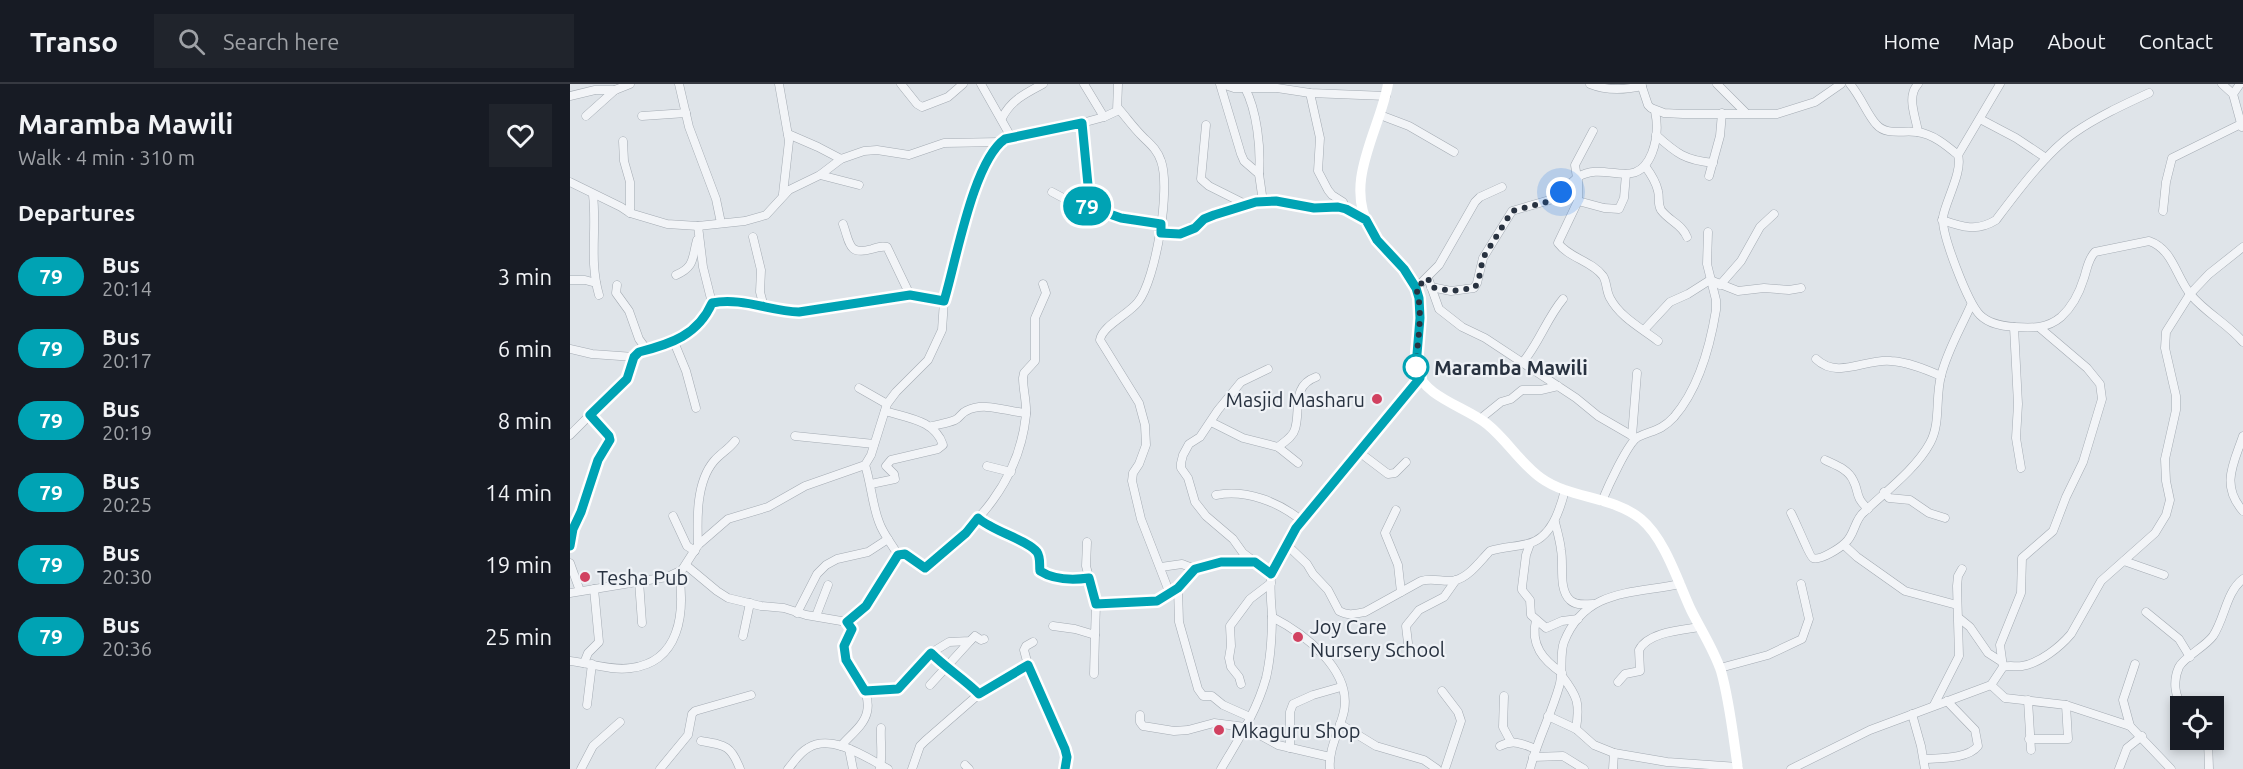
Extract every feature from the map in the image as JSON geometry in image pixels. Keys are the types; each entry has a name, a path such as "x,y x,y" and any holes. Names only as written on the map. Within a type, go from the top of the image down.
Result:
{"street":[{"path":"570,96 583,91 615,90 630,84"},
{"path":"679,84 686,114 716,199 721,223"},
{"path":"779,84 788,134 787,169 783,194"},
{"path":"901,84 922,107 948,97 963,84"},
{"path":"981,84 1011,137"},
{"path":"1002,118 1015,100 1043,84"},
{"path":"1084,84 1104,117"},
{"path":"1118,84 1118,108 1154,147 1162,162 1164,177 1161,229 1156,260 1142,297 1130,312 1102,332 1100,340 1139,403 1145,425 1146,445 1139,464 1132,473 1132,481 1141,519 1170,594"},
{"path":"1259,174 1244,161 1241,154 1221,84 1310,93 1386,96"},
{"path":"1388,84 1364,164 1361,202 1366,220 1377,240 1404,269 1416,288 1420,318 1416,366 1420,378 1433,393 1480,419 1541,477 1565,490 1602,501 1641,519 1658,539 1720,668 1727,693 1738,768 1667,762 1614,753 1594,745 1576,729 1548,716"},
{"path":"1590,84 1615,90 1641,85 1648,105 1655,111 1683,114 1777,114 1815,102 1841,84"},
{"path":"1717,84 1746,113"},
{"path":"1850,84 1860,96 1876,124 1888,131 1918,132 1936,139 1958,155"},
{"path":"1918,84 1913,91 1913,113 1918,132"},
{"path":"2000,84 1958,155 1959,166 1942,220 1950,250 1971,305 1982,317 1989,322 2014,327 2040,328 2059,319 2067,312 2084,278 2091,256 2100,250 2149,241 2156,243 2176,267 2190,294 2243,342"},
{"path":"2163,211 2166,182 2172,158 2242,126 2233,94 2222,84"},
{"path":"2233,94 2240,84"},
{"path":"1245,88 1251,99 1260,141 1259,174 1263,202"},
{"path":"586,117 615,90"},
{"path":"1310,93 1320,138 1318,171 1332,195 1342,200 1346,209"},
{"path":"1942,220 1967,228 1987,226 1996,220 2046,158 2074,133 2114,109 2149,93"},
{"path":"570,593 679,573 687,566 696,548 728,519 762,509 805,486 865,465 869,461 886,407 896,392 928,360 942,330 944,301 958,243 977,184 990,154 1001,142 1011,137 1082,123 1104,117 1118,108"},
{"path":"1431,287 1451,291 1474,288 1478,283 1483,258 1512,211 1553,198 1577,177 1600,171 1626,174 1637,172 1645,166 1652,152 1656,135 1655,111"},
{"path":"1709,176 1720,136 1722,113"},
{"path":"642,116 686,114"},
{"path":"1380,115 1409,126 1454,152"},
{"path":"1980,119 2016,138 2046,158"},
{"path":"1082,123 1088,185 1084,205"},
{"path":"1206,125 1201,179 1209,186 1248,204"},
{"path":"1593,131 1575,165 1578,201 1558,243 1565,250 1594,267 1603,276 1609,297 1617,308 1624,316 1658,341"},
{"path":"788,134 841,159"},
{"path":"1656,135 1686,159 1713,163"},
{"path":"623,141 624,161 630,182 630,213"},
{"path":"570,182 630,213 667,224 698,226 745,221 766,216 783,194 820,175 841,159 864,151 877,150 909,155 944,143 1001,142"},
{"path":"1645,166 1654,179 1663,212 1684,229 1687,237"},
{"path":"1578,201 1604,208 1619,209 1624,198 1626,174"},
{"path":"820,175 859,185"},
{"path":"1416,288 1428,278 1445,256 1475,202 1480,197 1502,187"},
{"path":"1052,192 1121,218 1180,234 1204,219 1248,204 1276,201 1314,208 1338,207 1366,220"},
{"path":"593,195 596,221 593,251 599,294"},
{"path":"1720,285 1741,261 1760,227 1774,214"},
{"path":"843,224 851,248 864,251 882,246 887,247 910,295"},
{"path":"698,226 703,267 712,303"},
{"path":"1428,278 1436,303 1443,313 1462,327 1485,338 1523,362 1598,416 1634,437 1654,433 1674,417 1701,371 1716,310 1716,300 1706,257 1708,232"},
{"path":"676,275 690,266 699,236"},
{"path":"753,237 761,270 760,292 764,307"},
{"path":"1959,618 1970,627 1988,652 2002,664 2020,666 2036,661 2065,641 2096,588 2111,571 2155,533 2169,509 2170,500 2164,459 2176,410 2176,396 2165,339 2168,327 2190,294 2209,274 2243,247"},
{"path":"570,280 596,283"},
{"path":"1644,330 1670,302 1710,280"},
{"path":"1710,280 1745,291 1764,288 1789,290 1801,288"},
{"path":"847,622 866,606 898,555 905,554 925,568 966,533 990,504 1011,472 1018,456 1026,413 1024,373 1036,357 1035,318 1046,293 1043,284"},
{"path":"616,285 616,293 629,311 639,339 647,350"},
{"path":"570,435 627,379 634,357 639,352 674,342 692,332 712,303 724,300 799,312 910,295 944,301"},
{"path":"1523,362 1533,350 1554,310 1563,299"},
{"path":"1791,513 1813,558 1817,559 1834,552 1849,540 1857,521 1884,492 1906,473 1929,444 1935,432 1941,376 1971,305"},
{"path":"2014,327 2018,404 2016,438 2021,468"},
{"path":"1791,769 1870,730 1991,685 2002,664 2000,645 2021,593 2022,558 2053,531 2066,497 2084,462 2102,399 2100,384 2087,368 2040,328"},
{"path":"674,342 690,381 696,408"},
{"path":"570,349 592,354 634,357"},
{"path":"1816,359 1824,367 1833,369 1881,360 1893,361 1941,376"},
{"path":"1268,369 1241,382 1200,436 1189,444 1183,454 1181,468 1188,478 1195,502 1206,516 1233,539 1243,553 1271,579"},
{"path":"1602,501 1611,478 1634,437 1637,372"},
{"path":"1278,447 1293,434 1296,427 1299,391 1316,377"},
{"path":"1221,769 1250,717 1266,676 1272,635 1271,579 1273,567 1302,521 1420,378"},
{"path":"1480,419 1501,402 1511,399 1522,390 1541,390 1558,386"},
{"path":"859,388 886,407 932,426 939,436 942,447 891,460 886,466 894,474 895,479 872,484"},
{"path":"932,426 954,420 970,409 987,407 1026,413"},
{"path":"570,546 573,529 598,460 610,440 590,415"},
{"path":"1211,422 1243,438 1278,447 1298,463"},
{"path":"795,436 874,444"},
{"path":"2243,436 2230,475 2235,500 2243,511"},
{"path":"696,548 703,483 707,472 714,461 726,453 735,441"},
{"path":"1359,452 1388,474 1395,473 1406,462"},
{"path":"1825,460 1844,470 1853,480 1857,496 1868,509"},
{"path":"865,465 872,484 877,519 898,555"},
{"path":"987,466 1011,472"},
{"path":"1565,490 1555,522 1530,544 1527,550 1522,591 1530,600 1531,615 1546,628 1562,621 1578,619"},
{"path":"1884,492 1889,498 1910,500 1929,513 1945,518"},
{"path":"1216,495 1233,493 1273,502 1302,521"},
{"path":"1396,510 1385,533 1398,565 1401,592"},
{"path":"673,516 687,546 696,548"},
{"path":"978,518 998,532 1033,549 1040,559 1040,571 1044,574 1068,579 1089,578"},
{"path":"1555,522 1561,549 1566,595 1572,602 1593,604 1634,590 1680,584"},
{"path":"797,613 817,574 826,565 837,559 868,552 888,539"},
{"path":"1087,542 1086,566 1096,604 1094,674"},
{"path":"1408,644 1406,626 1419,610 1444,597 1456,580 1481,562 1490,551 1530,544"},
{"path":"1844,545 1905,591 1958,605"},
{"path":"1288,546 1307,564 1328,590 1336,608 1343,614 1365,612 1426,579 1456,580"},
{"path":"2124,561 2164,575"},
{"path":"1096,604 1157,601 1178,588 1195,569 1221,562 1255,562"},
{"path":"570,563 580,591"},
{"path":"1161,567 1182,564 1195,569"},
{"path":"687,566 728,598 847,622 852,629 844,646 846,660 865,691 867,712 845,748"},
{"path":"1934,705 1959,656 1957,580 1962,569"},
{"path":"570,661 628,669 651,664 665,651 676,635 682,592 679,573"},
{"path":"1240,684 1239,677 1231,667 1229,658 1231,646 1229,629 1250,599 1271,579"},
{"path":"2176,696 2175,685 2179,666 2214,634 2226,610 2232,591 2243,579"},
{"path":"639,581 642,623"},
{"path":"1720,668 1768,655 1803,639 1809,619 1801,584"},
{"path":"816,616 828,585"},
{"path":"1178,588 1179,622 1198,689 1203,696 1212,696 1223,705 1250,717"},
{"path":"587,705 588,652 599,642 594,589"},
{"path":"743,636 750,603"},
{"path":"1530,769 1560,686 1563,644 1578,619 1593,604"},
{"path":"2146,612 2180,639 2190,657"},
{"path":"1272,617 1304,635 1331,665 1341,687 1345,705 1330,757 1330,769"},
{"path":"1536,620 1534,637 1539,651 1550,665 1562,674 1578,700 1576,729"},
{"path":"1053,626 1095,634"},
{"path":"1618,682 1625,674 1640,671 1639,650 1646,642 1700,627"},
{"path":"930,685 975,636 984,639"},
{"path":"865,691 898,689 931,653 949,642 970,641"},
{"path":"1033,642 1024,648 1028,665 1065,749 1067,757 1065,769"},
{"path":"931,653 979,694"},
{"path":"2130,726 2123,700 2135,664"},
{"path":"912,769 920,746 979,694 1028,665"},
{"path":"1991,685 2005,698 2066,705 2130,726 2171,769"},
{"path":"1290,748 1290,712 1293,704 1313,695 1341,687"},
{"path":"1442,691 1458,712 1461,721 1444,769"},
{"path":"660,769 688,735 692,714 695,711 751,695"},
{"path":"1504,696 1503,727 1511,742"},
{"path":"2028,700 2031,750"},
{"path":"1924,759 1963,755 1974,752 1978,747 1975,730 1947,701"},
{"path":"2029,739 2068,739 2066,705"},
{"path":"1912,714 1925,769"},
{"path":"1140,715 1141,724 1174,731 1214,723 1245,727 1263,738 1290,748 1330,757"},
{"path":"581,769 593,746 620,722"},
{"path":"1340,724 1376,746 1424,760 1437,769"},
{"path":"788,769 801,753 817,744 845,748 883,768 881,728"},
{"path":"2119,769 2127,748 2142,736"},
{"path":"701,741 728,747 734,754 740,769"},
{"path":"1500,746 1511,742 1522,743 1534,753 1563,756 1584,769"},
{"path":"845,748 853,769"},
{"path":"2208,750 2209,769"},
{"path":"1613,769 1614,753"}],"bus line":[{"name":"79","path":"570,546 575,522 581,512 598,460 610,440 590,415 627,379 634,357 639,352 674,342 692,332 712,303 724,300 799,312 910,295 944,301 958,243 977,184 990,154 1005,139 1082,123 1082,142 1088,185 1084,205 1121,218 1161,224 1161,233 1180,234 1195,228 1204,219 1256,202 1276,201 1322,209 1338,207 1346,209 1366,220 1377,240 1404,269 1416,288 1420,318 1416,366 1420,378 1296,528 1271,574 1255,562 1221,562 1195,569 1178,588 1157,601 1096,604 1089,578 1068,579 1044,574 1039,568 1038,554 1033,549 998,532 978,518 966,533 928,567 923,568 905,554 898,555 866,606 847,622 852,629 844,646 846,660 865,691 898,689 931,653 979,694 1028,665 1065,749 1067,757 1065,769"}],"place":[{"name":"Maramba Mawili","path":"1416,367"},
{"name":"Masjid Masharu","path":"1377,399"},
{"name":"Tesha Pub","path":"585,577"},
{"name":"Joy Care Nursery School","path":"1298,637"},
{"name":"Mkaguru Shop","path":"1219,730"}],"route":[{"path":"1416,367 1420,318 1416,288 1428,278 1431,287 1451,291 1474,288 1478,283 1483,258 1504,220 1512,211 1516,208 1546,202 1561,192"}]}
